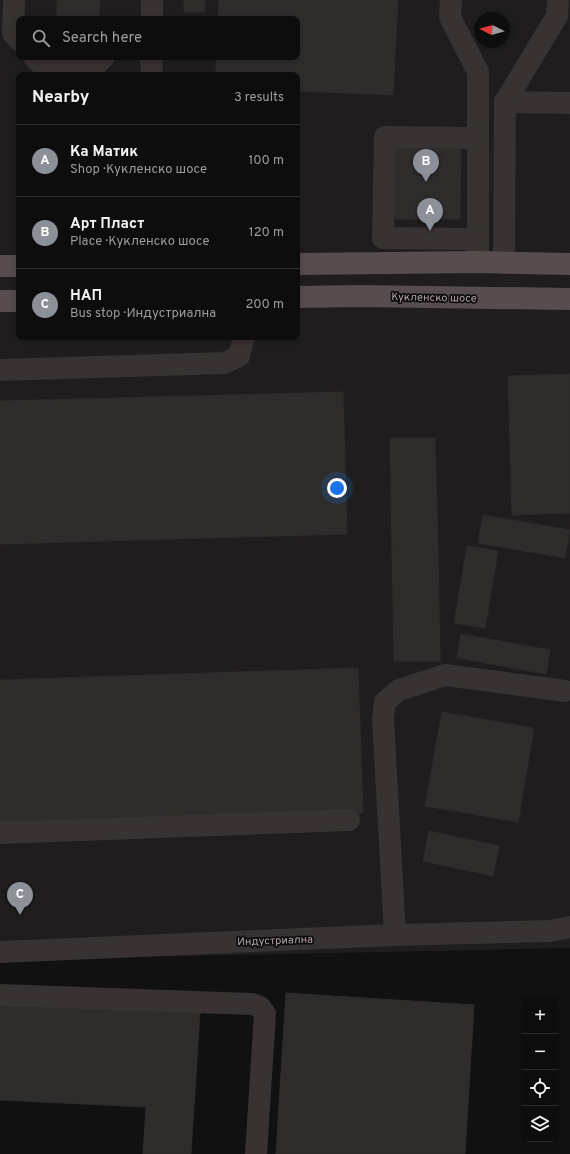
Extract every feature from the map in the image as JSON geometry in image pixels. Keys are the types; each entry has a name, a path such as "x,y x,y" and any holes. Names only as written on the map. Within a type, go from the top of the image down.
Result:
{"main road":[{"path":"300,264 478,262 570,264"},
{"path":"0,266 16,266"},
{"name":"Кукленско шосе","path":"300,297 360,296 570,299"},
{"path":"0,301 16,301"}],"street":[{"path":"14,0 13,33 16,36"},
{"path":"152,0 152,16"},
{"path":"451,0 450,17 478,72 478,262"},
{"path":"504,263 505,102 557,16 558,0"},
{"path":"37,60 43,66 95,66 101,60"},
{"path":"152,60 152,72"},
{"path":"505,102 570,103"},
{"path":"478,138 385,137 383,238 478,239"},
{"path":"0,370 225,363 239,356 243,340"},
{"path":"395,935 383,719 385,702 399,690 445,675 565,691"},
{"path":"0,833 349,820"},
{"name":"Индустриална","path":"0,952 395,935 563,931"},
{"path":"0,995 252,1004 260,1007 265,1014 256,1154"}],"shaded area":[{"path":"0,0 570,0 570,948 0,960"}],"building":[{"path":"57,0 100,0 99,16 57,16"},
{"path":"184,0 205,0 204,12 184,12"},
{"path":"219,0 398,0 393,95 300,91 300,72 216,72 216,60 300,60 300,16 218,16"},
{"path":"391,144 461,145 460,219 390,219"},
{"path":"570,374 570,513 512,515 508,376"},
{"path":"343,392 347,534 0,544 0,401"},
{"path":"390,438 435,438 438,548 392,549"},
{"path":"483,515 570,530 565,558 478,543"},
{"path":"467,546 498,551 485,628 454,623"},
{"path":"438,548 440,661 394,661 392,549"},
{"path":"461,634 550,650 546,674 457,658"},
{"path":"358,668 363,813 0,825 0,680"},
{"path":"442,712 534,728 518,822 425,806"},
{"path":"429,831 499,846 493,876 423,861"},
{"path":"286,993 474,1005 465,1154 276,1154"},
{"path":"0,1002 200,1013 191,1154 143,1154 146,1107 0,1100"}],"place":[{"name":"Арт Пласт","path":"426,182"},
{"name":"Ка Матик","path":"430,231"},
{"name":"НАП","path":"20,915"}]}
